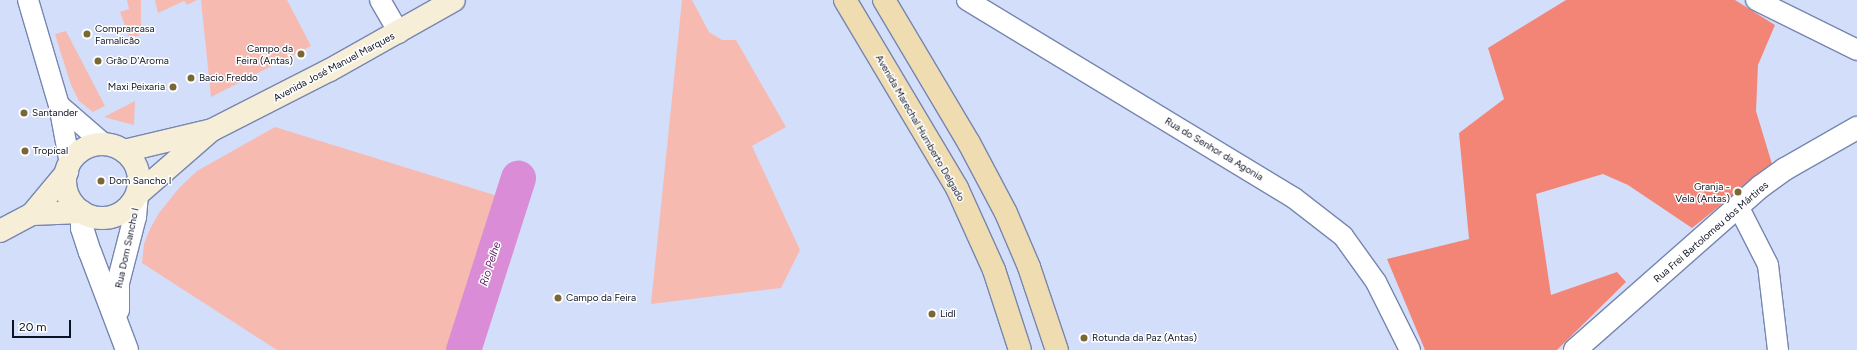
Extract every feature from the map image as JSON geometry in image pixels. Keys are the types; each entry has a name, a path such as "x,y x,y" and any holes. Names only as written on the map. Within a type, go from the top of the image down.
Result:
{"main road":[{"name":"Avenida José Manuel Marques","path":"137,196 212,130 399,33 454,0"},
{"name":"Avenida Marechal Humberto Delgado","path":"845,0 957,188 994,270 1020,350"},
{"path":"884,0 969,143 1006,213 1029,267 1057,350"},
{"name":"Avenida José Manuel Marques","path":"114,148 212,130"},
{"path":"0,231 32,214 84,149 114,148 137,166 139,176 137,196 128,209 113,217 97,218 82,212 32,214"},
{"path":"68,168 65,181 70,199 82,212"}],"street":[{"path":"28,0 59,105 68,168"},
{"path":"380,0 399,33"},
{"name":"Rua do Senhor da Agonia","path":"967,0 1294,198 1343,236 1376,282 1410,350"},
{"path":"1756,0 1857,50"},
{"path":"59,105 114,148"},
{"name":"Rua Frei Bartolomeu dos Mártires","path":"1576,350 1738,206 1785,169 1857,128"},
{"name":"Rua Dom Sancho I","path":"118,324 118,283 135,217 137,196"},
{"path":"1738,206 1768,265 1778,350"},
{"name":"Rua Dom Sancho I","path":"82,212 82,228 127,350"}],"shaded area":[{"path":"127,0 141,0 141,28 139,29 139,35 130,39 120,12 129,9"},
{"path":"155,0 197,0 187,5 184,1 158,13"},
{"path":"201,0 287,0 311,46 211,97"},
{"path":"682,0 692,0 709,32 722,40 736,40 786,127 752,146 800,250 781,288 651,304"},
{"path":"1566,0 1735,0 1775,25 1758,65 1756,111 1772,164 1692,228 1628,185 1603,174 1536,194 1551,295 1617,272 1626,282 1557,350 1425,350 1387,259 1469,239 1459,133 1504,99 1488,48"},
{"path":"66,31 105,106 93,112 79,101 71,85 55,34"},
{"path":"135,101 134,125 104,117"},
{"path":"275,127 504,198 454,350 277,350 142,263 144,244 150,229 159,213 180,187 197,171"}],"waterway":[{"name":"Rio Pelhe","path":"463,350 518,178"}],"place":[{"name":"Comprarcasa Famalicão","path":"87,34"},
{"name":"Campo da Feira (Antas)","path":"301,54"},
{"name":"Grão D'Aroma","path":"98,61"},
{"name":"Bacio Freddo","path":"191,78"},
{"name":"Maxi Peixaria","path":"173,87"},
{"name":"Santander","path":"24,113"},
{"name":"Tropical","path":"25,151"},
{"name":"Dom Sancho I","path":"101,181"},
{"name":"Granja - Vela (Antas)","path":"1738,192"},
{"name":"Campo da Feira","path":"558,298"},
{"name":"Lidl","path":"932,314"},
{"name":"Rotunda da Paz (Antas)","path":"1084,338"}]}
